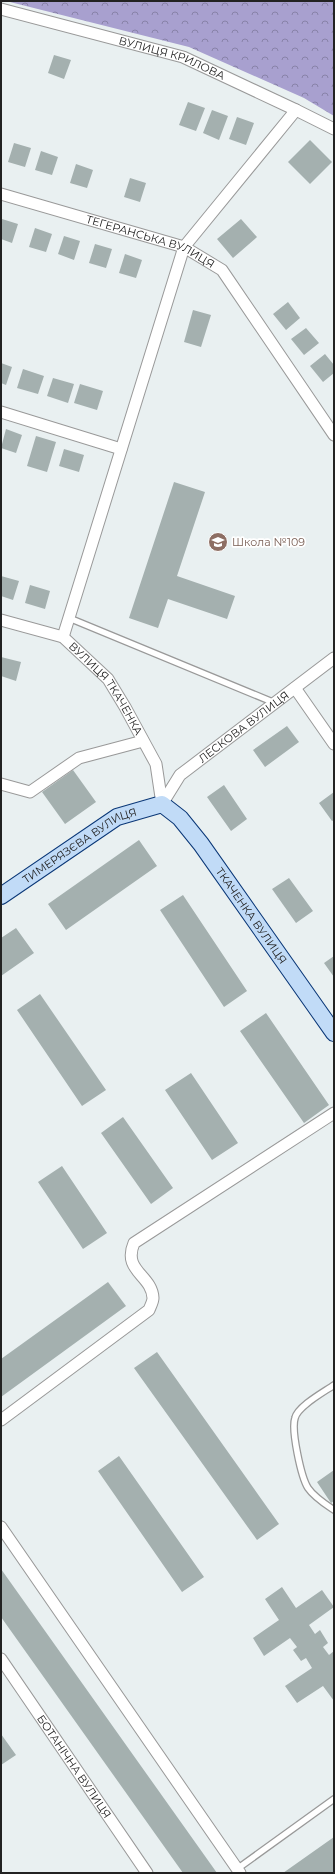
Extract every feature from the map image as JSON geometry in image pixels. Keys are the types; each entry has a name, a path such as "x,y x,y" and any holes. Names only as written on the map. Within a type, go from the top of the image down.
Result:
{"street":[{"name":"ВУЛИЦЯ КРИЛОВА","path":"1,9 183,57 334,129"},
{"path":"63,637 184,247 296,110"},
{"name":"ТЕГЕРАНСЬКА ВУЛИЦЯ","path":"1,194 184,247 222,270 334,435"},
{"path":"1,412 121,449"},
{"name":"ВУЛИЦЯ ТКАЧЕНКА","path":"1,620 63,637 108,679 126,707 156,764 162,804"},
{"name":"ЛЕСКОВА ВУЛИЦЯ","path":"162,804 180,775 334,658"},
{"path":"295,688 334,744"},
{"path":"1,784 30,792 79,758 143,741"},
{"name":"ТИМЕРЯЗЄВА ВУЛИЦЯ","path":"1,896 117,817 162,804"},
{"name":"ТКАЧЕНКА ВУЛИЦЯ","path":"162,804 180,818 201,844 334,1033"},
{"path":"1,1420 149,1310 153,1299 150,1288 132,1263 130,1253 134,1243 334,1114"},
{"path":"1,1527 239,1871"},
{"name":"БОТАНІЧНА ВУЛИЦЯ","path":"1,1660 147,1873"}],"lane":[{"path":"68,618 276,703"},
{"path":"334,1385 301,1409 295,1418 294,1430 304,1478 308,1488 324,1504 334,1510"},
{"path":"239,1871 334,1799"}],"green space":[{"path":"6,1 334,1 334,116 304,98 189,47"}],"building":[{"path":"54,55 71,60 64,79 48,73"},
{"path":"188,102 205,108 196,131 179,125"},
{"path":"212,110 228,116 219,140 203,133"},
{"path":"237,117 254,123 246,145 229,139"},
{"path":"310,140 332,162 310,184 288,162"},
{"path":"14,143 31,148 25,167 8,162"},
{"path":"41,151 58,157 52,175 35,170"},
{"path":"76,164 93,170 87,188 70,183"},
{"path":"130,178 146,183 140,202 124,197"},
{"path":"2,219 18,224 12,243 1,239"},
{"path":"241,219 257,237 233,258 217,239"},
{"path":"35,228 52,234 46,252 29,247"},
{"path":"64,236 80,241 74,260 58,254"},
{"path":"95,244 112,249 106,268 89,263"},
{"path":"125,254 142,260 136,278 119,273"},
{"path":"288,302 300,318 286,330 273,314"},
{"path":"193,310 211,315 201,347 184,342"},
{"path":"306,328 319,343 304,355 291,339"},
{"path":"325,354 334,365 334,373 323,382 310,366"},
{"path":"1,363 12,367 6,385 1,383"},
{"path":"23,369 44,376 38,394 17,388"},
{"path":"53,378 74,384 68,403 47,396"},
{"path":"80,384 103,391 97,410 74,403"},
{"path":"6,429 22,435 16,453 1,448"},
{"path":"36,436 56,442 47,472 27,466"},
{"path":"64,449 84,455 79,472 59,466"},
{"path":"174,482 205,492 177,576 235,596 227,619 168,599 158,628 129,618"},
{"path":"1,576 19,581 13,600 1,596"},
{"path":"30,585 50,591 45,609 25,603"},
{"path":"1,657 21,662 16,681 1,676"},
{"path":"287,726 299,742 265,767 253,750"},
{"path":"73,770 96,802 65,824 42,792"},
{"path":"224,785 247,819 231,831 207,797"},
{"path":"334,792 334,820 332,821 319,803"},
{"path":"139,840 157,866 66,930 48,904"},
{"path":"289,878 313,911 296,923 272,889"},
{"path":"183,895 247,991 224,1007 160,910"},
{"path":"16,928 34,953 1,976 1,938"},
{"path":"334,956 334,977 324,963"},
{"path":"40,994 106,1090 82,1106 17,1010"},
{"path":"266,1013 329,1105 304,1123 240,1031"},
{"path":"191,1073 238,1143 212,1160 165,1090"},
{"path":"123,1117 173,1188 151,1204 101,1133"},
{"path":"62,1166 107,1233 83,1249 38,1182"},
{"path":"108,1282 126,1306 1,1397 1,1359"},
{"path":"157,1352 279,1524 257,1540 134,1368"},
{"path":"119,1456 204,1577 182,1592 98,1471"},
{"path":"334,1470 334,1501 331,1503 317,1482"},
{"path":"1,1569 217,1873 183,1873 1,1617"},
{"path":"282,1587 296,1608 322,1590 334,1607 309,1625 315,1634 320,1630 328,1643 323,1647 329,1655 334,1651 334,1701 323,1686 297,1703 285,1686 312,1668 306,1658 301,1661 293,1650 297,1647 290,1638 264,1656 253,1638 279,1620 265,1599"},
{"path":"1,1734 16,1755 1,1765"},
{"path":"334,1837 334,1873 283,1873"}],"place":[{"name":"Школа №109","path":"218,542"}]}
